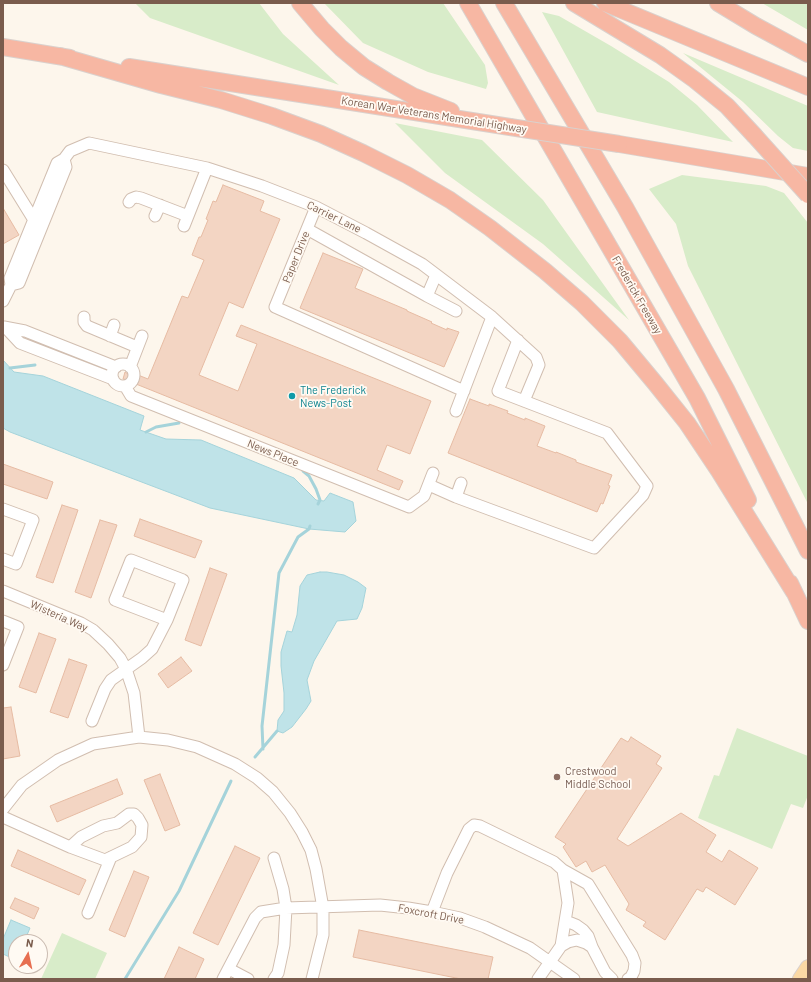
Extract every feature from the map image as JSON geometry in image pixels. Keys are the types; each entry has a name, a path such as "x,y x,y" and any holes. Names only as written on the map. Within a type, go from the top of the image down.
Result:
{"highway":[{"path":"300,3 322,29 341,48 364,67 388,82 413,96 444,109 510,127"},
{"name":"Frederick Freeway","path":"468,3 697,398 794,592"},
{"path":"504,3 625,207 726,389 808,550"},
{"path":"574,3 660,55 695,80 727,106 808,195"},
{"path":"605,3 808,87"},
{"path":"718,3 756,26 808,54"},
{"path":"3,47 60,56 161,85 221,100 272,116 321,134 407,175 450,200 490,228 545,271 582,303 620,341 655,383 687,423 719,471 794,592 808,621"},
{"name":"Korean War Veterans Memorial Highway","path":"60,56 619,144 808,176"}],"main road":[{"path":"800,979 808,967"}],"street":[{"name":"Carrier Lane","path":"3,301 11,285 19,283 38,222 66,167 64,159 70,151 89,143 107,146 207,168 262,186 316,207 416,261 492,317 536,356 539,365 524,401"},
{"path":"129,202 131,199 136,197 160,205 186,221 207,168"},
{"path":"3,170 38,222"},
{"path":"156,216 160,205"},
{"name":"Paper Drive","path":"316,207 276,307 464,391"},
{"path":"307,229 456,312"},
{"path":"427,296 436,275"},
{"path":"84,317 84,322 87,326 112,330 137,347"},
{"path":"456,411 492,317"},
{"path":"4,327 25,331 116,367"},
{"path":"4,327 20,343 113,379 120,386 130,384 133,380 133,370 125,365 120,365 113,371 113,379"},
{"path":"130,367 142,336"},
{"path":"433,473 428,485 456,497 594,548 643,495 647,486 607,433 498,391 518,340"},
{"name":"News Place","path":"125,386 131,396 409,507 424,496 428,485"},
{"path":"456,497 461,483"},
{"path":"3,509 33,520 16,564 3,559"},
{"path":"92,721 105,689 111,680 152,649 167,620 183,580 131,560 115,600 167,620"},
{"name":"Wisteria Way","path":"3,591 81,623 93,630 108,644 120,658 126,669 134,693 139,737"},
{"path":"3,621 18,627 3,665"},
{"path":"3,809 22,785 58,760 93,744 139,737 168,740 197,747 235,764 257,778 273,792 294,819 311,850 323,908 323,935 312,979"},
{"path":"3,817 70,848 105,860 132,847 141,837 142,825 134,814 129,814 117,823 103,826 81,837 70,848"},
{"path":"432,912 447,873 469,829 474,825 480,826 554,862 563,870 588,884 632,955 635,963 634,971 628,979"},
{"path":"88,913 111,857"},
{"path":"274,858 283,889 286,908 284,945 278,973 274,979"},
{"path":"538,979 561,946 568,903 563,870"},
{"name":"Foxcroft Drive","path":"229,969 256,918 261,912 286,908 380,905 432,912 460,918 485,927 530,948 572,978"},
{"path":"566,921 576,925 588,936 605,972 612,979"},
{"path":"561,946 568,942 577,940 592,947"},
{"path":"223,979 229,969 248,979"}],"green space":[{"path":"135,3 259,3 283,34 339,85 150,18"},
{"path":"324,3 443,3 485,65 488,83 486,89 428,72 363,43"},
{"path":"762,3 808,3 808,30"},
{"path":"542,12 559,16 669,82 697,105 733,142 597,112"},
{"path":"683,53 808,106 808,151 793,148 778,136 743,102"},
{"path":"395,123 482,140 543,200 629,320 543,244 445,173"},
{"path":"682,175 766,186 784,193 808,223 808,504 688,266 676,224 649,189"},
{"path":"737,728 808,756 808,795 803,808 791,804 772,849 698,818 714,775 719,776"},
{"path":"62,933 107,953 95,979 41,979 43,974 48,974 48,964"}],"water":[{"path":"3,360 14,372 43,376 144,416 140,430 166,439 201,440 294,478 316,500 324,501 330,493 353,502 356,521 345,532 309,529 210,508 10,432 3,428"},
{"path":"320,572 344,575 366,588 362,608 357,619 337,621 314,661 307,680 311,701 292,727 283,733 277,731 278,720 284,711 281,652 287,631 292,632 297,615 300,586 307,575"},
{"path":"11,920 30,928 27,934 8,934 8,956 3,954 3,939"}],"building":[{"name":"The Frederick News-Post","path":"223,185 264,201 260,211 280,219 243,308 229,302 199,375 238,391 257,344 236,336 241,325 431,401 410,454 387,445 377,470 403,481 399,490 123,379 125,372 128,374 133,373 148,379 182,296 188,298 204,260 192,255 208,220 206,219 213,201 216,202"},
{"path":"3,208 19,235 3,244"},
{"path":"323,253 363,269 355,288 407,310 447,330 447,328 459,332 444,367 300,308"},
{"path":"470,399 489,406 489,404 508,411 507,413 545,426 537,446 556,452 576,460 576,462 612,475 608,485 610,486 603,504 601,503 597,512 448,453"},
{"path":"3,464 53,482 47,499 3,484"},
{"path":"62,505 78,510 53,583 36,577"},
{"path":"140,519 202,541 195,558 134,536"},
{"path":"100,520 117,525 91,598 75,592"},
{"path":"210,568 227,574 201,646 185,640"},
{"path":"39,633 56,639 36,693 19,687"},
{"path":"181,657 192,671 168,688 158,674"},
{"path":"69,659 87,665 68,718 50,712"},
{"path":"11,707 20,756 3,759 3,708"},
{"path":"631,737 661,756 656,764 662,768 617,839 628,846 681,813 716,835 706,852 722,862 729,850 758,868 735,905 706,887 703,892 697,889 665,940 643,926 646,922 626,910 629,904 605,865 592,872 586,861 576,867 563,847 566,844 555,837 621,738 628,742"},
{"path":"160,774 180,825 165,831 144,780"},
{"path":"117,779 123,794 57,822 50,806"},
{"path":"235,846 260,858 218,945 193,933"},
{"path":"18,850 86,880 79,895 11,866"},
{"path":"134,871 149,877 125,937 109,930"},
{"path":"15,898 39,908 34,919 10,908"},
{"path":"359,930 493,957 488,979 461,979 353,957"},
{"path":"179,947 204,959 195,979 164,979"}],"waterway":[{"path":"10,368 35,365"},
{"path":"146,432 156,427 179,423"},
{"path":"303,471 309,476 316,489 320,500 318,504"},
{"path":"263,749 262,726 279,573 298,537 309,529 310,526"},
{"path":"255,757 277,731"},
{"path":"125,979 179,891 231,781"}],"place":[{"name":"The Frederick News-Post","path":"292,396"},
{"name":"Crestwood Middle School","path":"557,777"}]}
